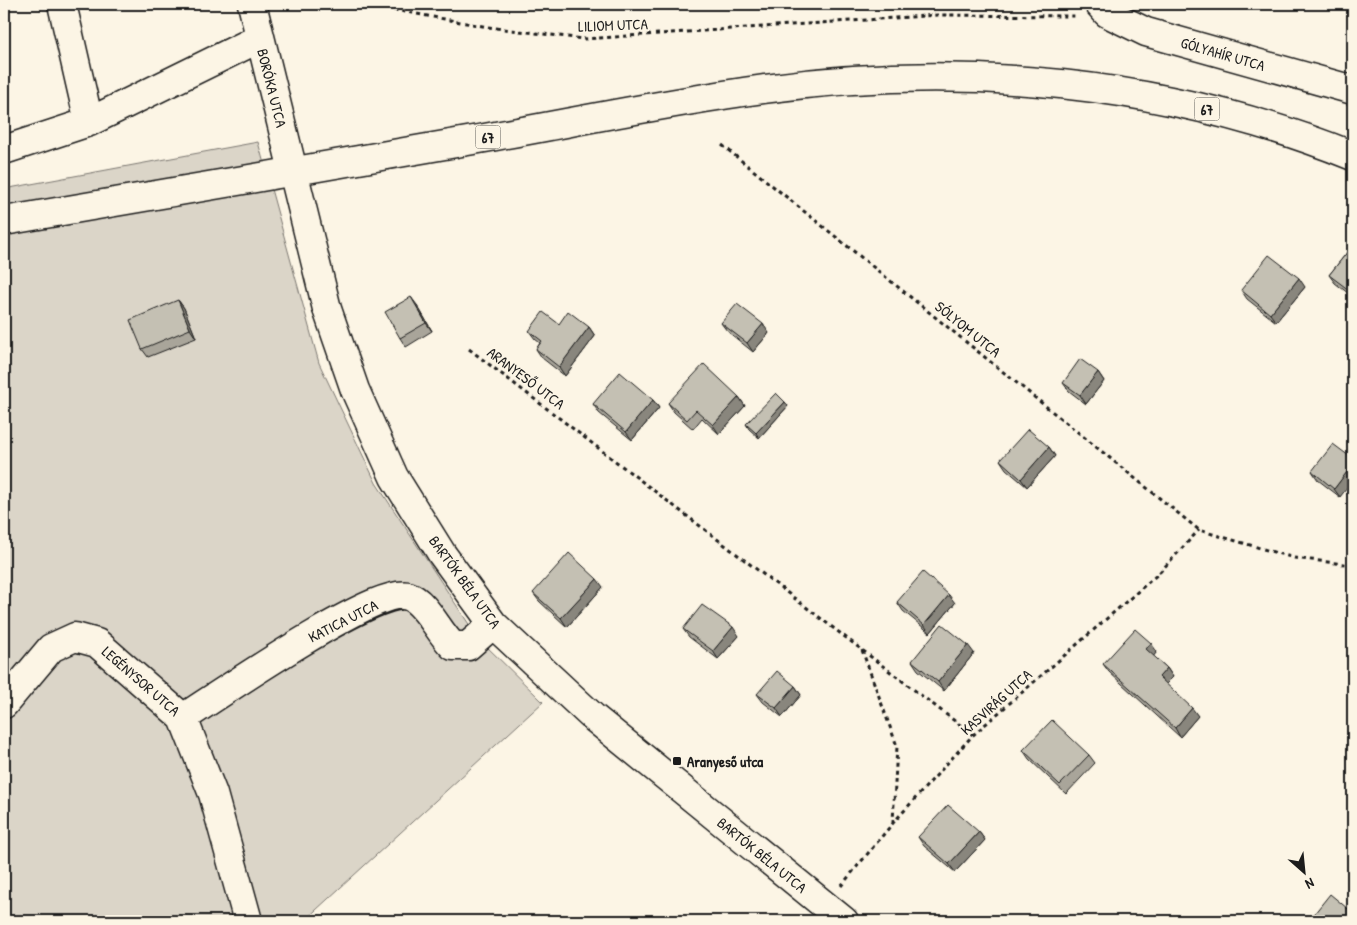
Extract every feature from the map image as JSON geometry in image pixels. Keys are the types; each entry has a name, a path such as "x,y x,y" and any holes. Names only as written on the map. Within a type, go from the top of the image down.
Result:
{"street":[{"path":"62,4 90,122"},
{"name":"BORÓKA UTCA","path":"252,4 292,172"},
{"name":"GÓLYAHÍR UTCA","path":"1103,8 1146,32 1353,90"},
{"path":"4,150 90,122 260,38"},
{"name":"67","path":"4,221 765,89 899,78 1010,79 1172,100 1250,121 1353,156"},
{"name":"BARTÓK BÉLA UTCA","path":"292,172 327,308 354,390 394,477 442,554 493,624 594,717 834,914"},
{"name":"KATICA UTCA","path":"183,718 325,628 390,597 407,595 420,602 442,636 453,646 468,646 493,624"},
{"name":"LEGÉNYSOR UTCA","path":"4,704 51,648 75,637 97,643 183,718 213,794 248,921"}],"path":[{"name":"LILIOM UTCA","path":"362,4 488,27 584,40 939,15 1062,17 1103,8"},
{"name":"SÓLYOM UTCA","path":"722,145 1199,530"},
{"name":"ARANYESŐ UTCA","path":"470,349 973,736"},
{"path":"1199,530 1294,558 1353,565"},
{"name":"KASVIRÁG UTCA","path":"834,914 893,823 973,736 1158,574 1199,530"},
{"path":"862,650 897,746 893,823"}],"shaded area":[{"path":"258,142 319,363 376,483 478,638 543,702 304,921 4,921 4,189"}],"building":[{"path":"1353,245 1353,293 1329,275"},
{"path":"1269,255 1299,278 1270,314 1241,290"},
{"path":"411,297 426,323 400,338 385,312"},
{"path":"178,300 190,329 142,349 130,320"},
{"path":"737,304 763,324 747,343 721,323"},
{"path":"568,311 589,327 559,367 536,349 542,341 529,331 543,312 559,324"},
{"path":"1080,359 1098,372 1080,395 1063,383"},
{"path":"704,364 739,397 713,425 696,410 687,420 668,403"},
{"path":"620,372 653,400 626,432 593,404"},
{"path":"776,393 785,402 756,433 746,424"},
{"path":"1028,429 1049,447 1021,479 1000,460"},
{"path":"1333,444 1353,459 1353,464 1334,489 1312,471"},
{"path":"569,553 597,579 561,618 533,593"},
{"path":"923,572 949,595 924,625 897,602"},
{"path":"702,605 733,627 713,651 683,629"},
{"path":"942,624 968,645 938,682 912,661"},
{"path":"1135,629 1151,643 1146,649 1167,668 1159,677 1192,708 1175,728 1103,664"},
{"path":"777,671 795,686 776,708 757,694"},
{"path":"1052,720 1089,755 1060,785 1023,750"},
{"path":"948,805 979,832 949,864 918,837"},
{"path":"1330,894 1353,913 1353,921 1312,921 1310,919"}],"place":[{"name":"Aranyeső utca","path":"677,761"}]}
